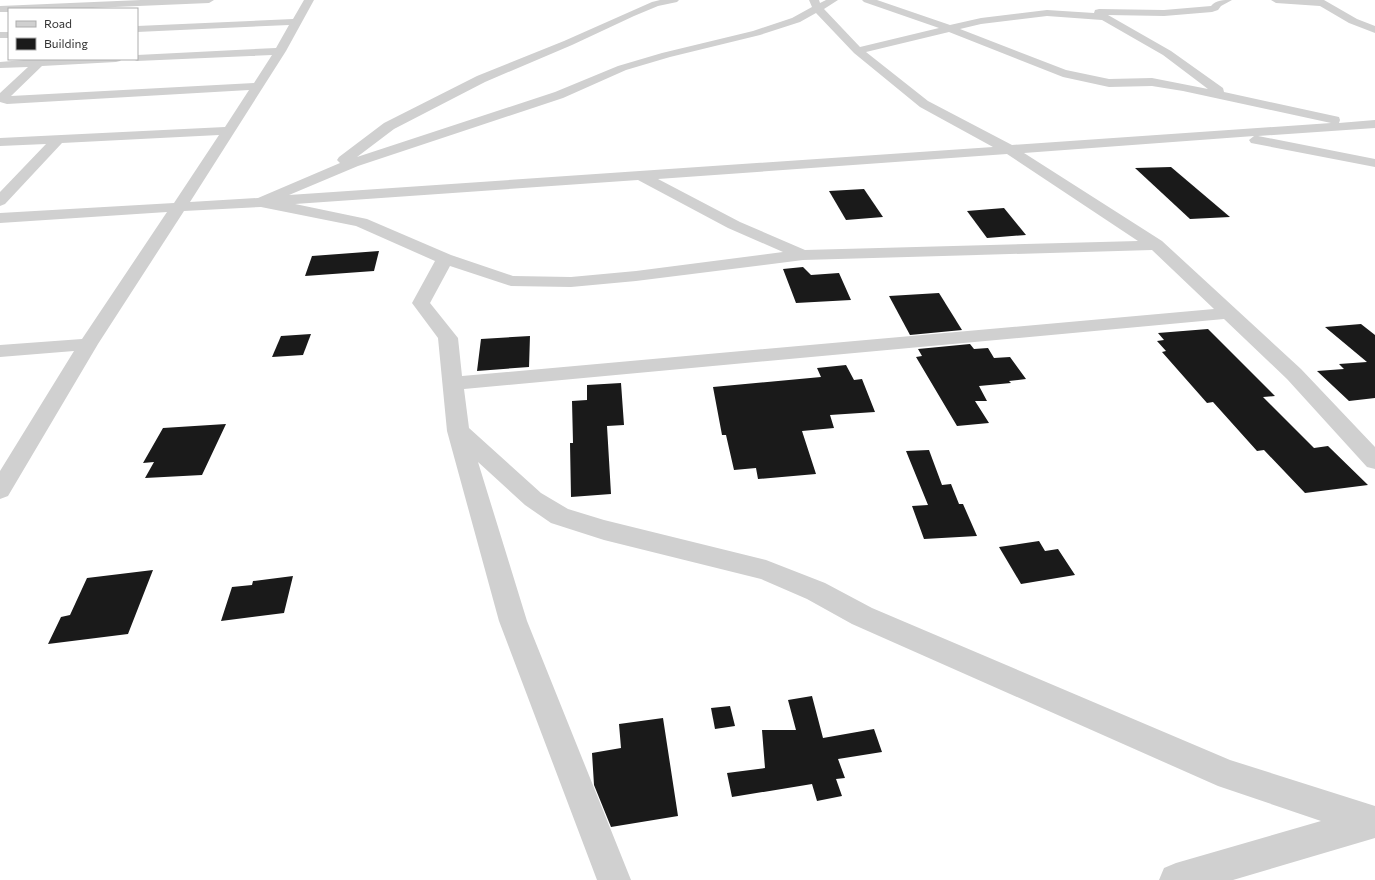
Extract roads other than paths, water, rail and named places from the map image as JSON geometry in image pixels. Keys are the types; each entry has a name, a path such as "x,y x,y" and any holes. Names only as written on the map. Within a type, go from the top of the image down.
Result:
{"street":[{"path":"0,9 14,0"},
{"path":"13,8 89,2 209,0"},
{"path":"0,490 88,344 229,131 280,51 309,0"},
{"path":"322,176 389,126 481,79 568,43 630,14 655,4 674,0"},
{"path":"868,0 950,29 1063,73 1109,83 1152,82 1356,125 1375,132"},
{"path":"1276,0 1320,2 1353,21 1375,30"},
{"path":"1218,1 1215,8 1212,9 1164,13 1099,12 1099,14 1166,53 1224,96"},
{"path":"261,202 353,163 559,95 622,68 796,20 821,3 858,51 924,104 1010,150 1156,245 1294,374 1375,461"},
{"path":"1145,3 1164,13"},
{"path":"858,51 981,21 1047,14 1104,17"},
{"path":"138,29 296,22"},
{"path":"138,58 280,51"},
{"path":"0,65 41,61 78,60"},
{"path":"41,61 2,98 7,100 18,100 257,86"},
{"path":"0,218 642,176 1375,124"},
{"path":"0,142 229,131"},
{"path":"1228,134 1375,163"},
{"path":"0,201 58,140"},
{"path":"642,176 734,225 803,255"},
{"path":"261,202 361,222 445,259 511,282 571,282 636,276 803,255 1156,245"},
{"path":"445,259 420,303 448,338 458,431 512,621 614,880"},
{"path":"453,384 1229,313"},
{"path":"0,351 88,344"},
{"path":"458,431 533,499 560,516 604,530 766,570 816,591 869,619 1229,775 1374,822"},
{"path":"1176,880 1374,822"}]}
